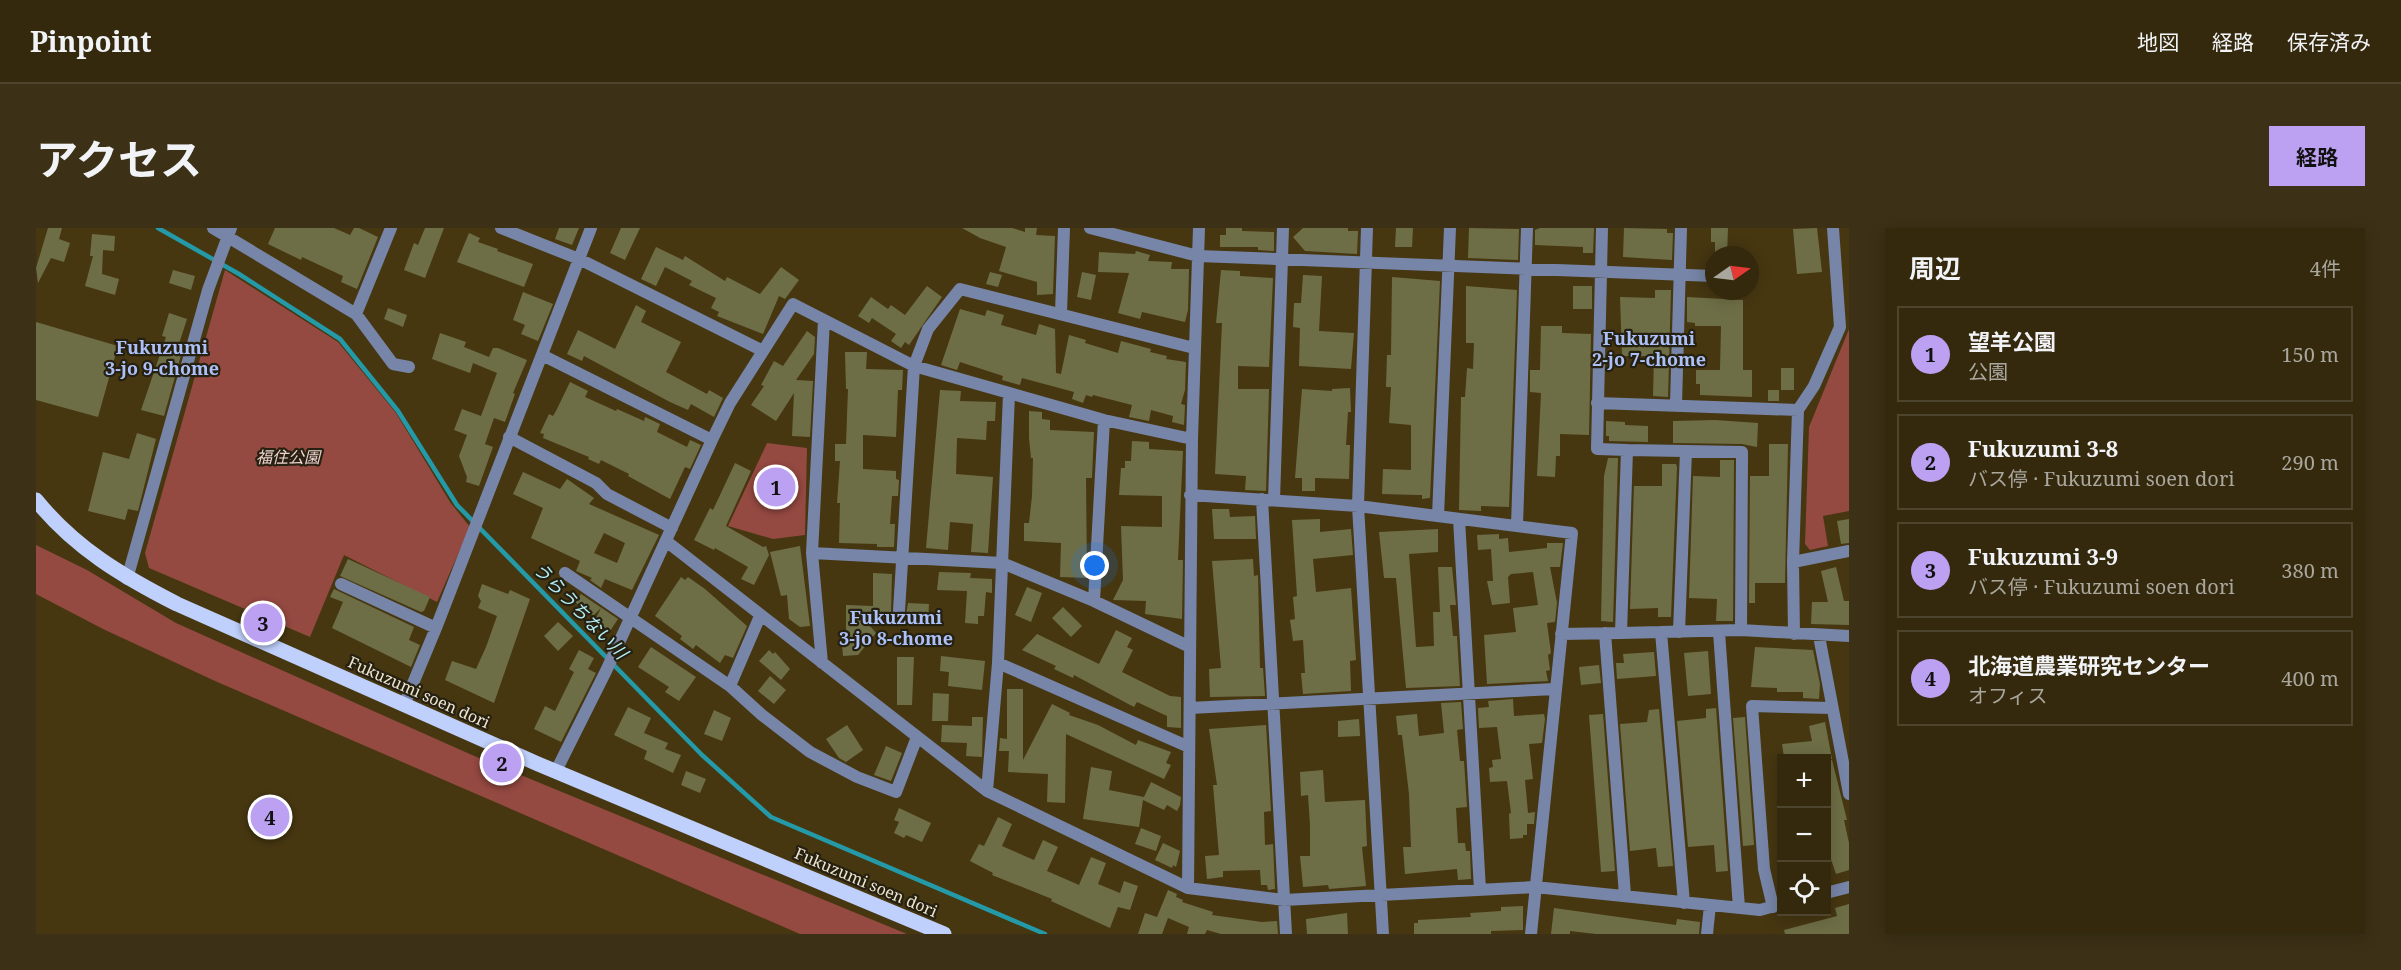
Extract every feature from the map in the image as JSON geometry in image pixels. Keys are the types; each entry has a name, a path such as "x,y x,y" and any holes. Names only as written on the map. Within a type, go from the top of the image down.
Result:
{"main road":[{"name":"Fukuzumi soen dori","path":"36,500 82,549 127,579 177,604 556,771 944,934"}],"street":[{"path":"213,228 230,232 356,314 393,364 409,367"},
{"path":"356,314 391,228"},
{"path":"501,228 579,259 763,351"},
{"path":"404,705 591,228"},
{"path":"1061,313 1064,228"},
{"path":"1090,228 1198,256 1705,276"},
{"path":"1188,888 1190,495 1199,228"},
{"path":"1283,228 1268,500 1286,934"},
{"path":"1367,228 1358,506 1383,934"},
{"path":"1438,516 1450,228"},
{"path":"1517,525 1527,228"},
{"path":"1602,228 1597,449 1742,452 1741,630"},
{"path":"1676,404 1681,228"},
{"path":"1794,634 1793,562 1798,410 1814,386 1840,327 1833,228"},
{"path":"127,579 220,254 230,232"},
{"path":"899,611 914,366 928,329 960,289 1194,348"},
{"path":"556,771 614,656 730,403 793,304 914,366 1104,420 1192,439"},
{"path":"822,663 812,553 824,320"},
{"path":"542,355 712,440"},
{"path":"987,791 998,663 1009,394"},
{"path":"1597,403 1798,410"},
{"path":"1094,601 1104,420"},
{"path":"509,437 596,483 607,494 672,528"},
{"path":"1621,633 1627,450"},
{"path":"1679,632 1686,451"},
{"path":"1190,495 1358,506 1572,533 1531,934"},
{"path":"1459,519 1480,890"},
{"path":"666,541 987,791 1188,888 1284,900 1535,887 1760,910 1777,905 1764,869 1752,706 1832,708"},
{"path":"1793,562 1849,550"},
{"path":"812,553 1002,563 1094,601 1190,647"},
{"path":"565,573 730,686 762,715 810,752 857,777 896,792 917,737"},
{"path":"341,584 436,628"},
{"path":"730,686 760,616"},
{"path":"1561,634 1741,630 1849,636"},
{"path":"1661,632 1684,903"},
{"path":"1719,632 1739,908"},
{"path":"1605,633 1625,895"},
{"path":"1819,636 1849,794"},
{"path":"998,663 1189,747"},
{"path":"1190,708 1371,701 1555,689"},
{"path":"1831,891 1849,887"},
{"path":"1707,934 1710,905"}],"green space":[{"name":"福住公園","path":"225,270 338,342 396,413 450,502 470,527 437,602 344,555 310,637 149,568 145,553"},
{"path":"1849,329 1849,511 1823,516 1828,546 1810,550 1805,544 1809,427"},
{"path":"767,443 807,448 805,535 773,539 728,526"},
{"path":"36,545 87,570 176,623 472,755 907,934 800,934 215,681 103,629 36,594"}],"building":[{"path":"48,228 62,228 59,239 70,243 64,262 51,258 38,283 36,268"},
{"path":"275,228 334,228 350,235 354,228 359,228 378,237 357,289 341,282 343,276 268,244"},
{"path":"425,228 444,228 425,278 404,270 414,243 418,245"},
{"path":"559,228 579,228 572,245 555,239"},
{"path":"621,228 640,228 625,260 610,253"},
{"path":"962,228 1012,228 1025,232 1025,228 1037,228 1036,235 1055,236 1053,294 1037,295 1037,282 999,271 1006,247 980,238"},
{"path":"1226,228 1274,232 1274,251 1258,250 1258,247 1220,247 1220,235 1226,235"},
{"path":"1303,228 1348,228 1348,231 1358,231 1357,254 1305,251 1293,237"},
{"path":"1396,228 1413,228 1412,247 1395,247"},
{"path":"1469,228 1519,229 1518,260 1468,258"},
{"path":"1540,228 1594,228 1593,253 1583,253 1583,247 1535,245 1535,230"},
{"path":"1624,228 1667,229 1667,233 1673,233 1672,260 1623,257"},
{"path":"1711,228 1728,228 1727,246 1715,246 1715,242 1711,242"},
{"path":"1817,228 1822,272 1797,274 1793,229"},
{"path":"469,233 480,238 478,242 533,264 524,287 457,262"},
{"path":"92,234 115,236 114,251 103,250 102,274 119,279 115,295 85,286 93,256 90,256"},
{"path":"656,247 683,260 685,256 725,281 727,277 760,294 781,267 799,280 785,299 779,296 763,334 717,316 719,312 711,308 716,298 689,285 692,281 665,267 656,286 641,279"},
{"path":"1136,251 1150,255 1148,261 1172,262 1171,269 1189,269 1188,310 1185,322 1142,312 1140,319 1118,313 1129,273 1098,272 1099,252 1135,254"},
{"path":"173,270 195,276 191,290 169,283"},
{"path":"1221,270 1240,271 1240,276 1273,278 1269,367 1238,366 1238,389 1269,389 1266,491 1245,490 1246,476 1215,474 1222,323 1216,323"},
{"path":"990,272 1002,275 998,287 986,284"},
{"path":"1082,272 1096,275 1091,300 1077,297"},
{"path":"1303,275 1322,276 1319,331 1354,333 1351,369 1299,366 1300,328 1293,327 1294,303 1301,303"},
{"path":"1392,277 1440,281 1430,498 1422,499 1422,495 1382,494 1383,469 1411,470 1411,425 1389,423 1391,387 1386,387 1387,355 1391,355"},
{"path":"927,286 942,297 909,345 905,342 901,348 891,341 896,334 872,318 869,323 858,316 871,297 888,309 891,305 905,315"},
{"path":"1466,286 1517,290 1509,507 1481,506 1481,511 1459,510 1461,397 1465,397 1467,368 1473,369 1474,343 1466,343"},
{"path":"1573,286 1592,286 1592,309 1573,309"},
{"path":"1655,290 1671,290 1668,397 1653,396 1654,356 1622,356 1620,297 1655,298"},
{"path":"523,292 553,304 538,341 521,334 525,325 513,320"},
{"path":"1687,297 1705,298 1705,300 1743,300 1743,370 1752,370 1752,397 1700,395 1700,384 1696,384 1696,370 1720,370 1721,326 1695,326 1695,323 1687,322"},
{"path":"636,305 646,311 641,322 681,342 666,372 707,394 709,390 723,398 714,417 691,404 688,410 670,402 584,356 582,361 567,354 578,330 615,349"},
{"path":"388,308 407,315 403,327 384,319"},
{"path":"960,309 985,316 987,310 1004,315 1001,325 1036,335 1039,324 1055,329 1056,373 1061,374 1069,335 1086,340 1085,343 1118,353 1121,341 1151,349 1150,352 1167,356 1166,359 1186,362 1185,390 1181,404 1185,405 1184,425 1172,422 1173,416 1151,410 1149,421 1129,417 1132,405 1093,395 1092,397 1086,395 1083,403 1072,399 1074,392 1022,378 1020,385 1002,380 1003,376 960,362 957,370 941,365"},
{"path":"169,313 187,319 178,347 183,348 164,416 141,410 166,337 162,336"},
{"path":"36,322 118,346 98,417 36,400"},
{"path":"1541,326 1562,326 1562,333 1591,334 1589,435 1560,434 1560,456 1556,456 1555,477 1537,476 1541,393 1530,392 1530,370 1540,370"},
{"path":"807,331 815,337 814,354 796,380 813,381 810,437 792,436 794,393 776,421 751,405 764,386 761,385 774,361 783,366"},
{"path":"440,333 466,342 464,347 489,357 493,348 498,348 527,360 513,393 515,394 505,422 494,418 485,444 493,447 479,486 466,482 467,477 459,456 467,435 454,430 462,409 481,416 497,373 473,363 470,373 432,359"},
{"path":"845,352 867,352 866,369 903,370 902,390 898,390 896,437 863,435 863,469 896,471 896,479 899,480 898,496 892,496 890,524 895,524 894,547 839,543 840,503 837,503 840,461 835,461 835,444 846,444 848,389 846,389"},
{"path":"1781,368 1794,368 1794,390 1781,390"},
{"path":"570,382 588,391 585,397 616,411 617,409 644,421 645,417 660,424 657,432 687,447 690,440 701,445 690,469 685,467 670,499 601,460 599,464 588,459 589,457 543,438 544,434 540,433 549,414 553,416"},
{"path":"1350,388 1351,412 1348,412 1346,445 1350,445 1349,479 1315,478 1315,491 1302,491 1302,478 1295,478 1302,389 1332,391 1332,389"},
{"path":"940,390 961,391 960,401 996,402 995,421 987,421 986,440 957,438 956,474 993,477 988,553 971,552 973,524 950,522 948,550 926,548"},
{"path":"1768,390 1779,390 1779,401 1768,401"},
{"path":"1029,411 1042,412 1042,419 1050,420 1050,430 1094,432 1092,478 1086,478 1087,578 1060,577 1061,543 1024,541 1024,523 1029,523 1032,496 1033,458 1031,458 1029,438"},
{"path":"1715,420 1758,423 1757,447 1742,444 1673,443 1673,421"},
{"path":"1606,421 1648,426 1648,442 1609,441 1609,436 1606,436"},
{"path":"137,433 156,439 138,511 128,509 125,520 88,511 103,452 129,459"},
{"path":"1132,441 1149,442 1149,449 1183,451 1178,560 1183,560 1182,619 1145,614 1146,601 1113,600 1123,580 1121,526 1162,527 1162,496 1119,495 1121,468 1125,468 1125,461 1131,461"},
{"path":"1769,444 1788,444 1785,583 1755,583 1755,603 1749,603 1750,476 1769,476"},
{"path":"1608,458 1618,458 1613,622 1601,621 1604,476"},
{"path":"1720,460 1734,460 1733,621 1716,621 1717,599 1689,598 1693,476 1720,477"},
{"path":"735,463 751,471 726,526 763,547 766,546 769,555 754,585 741,579 748,567 715,548 714,550 694,540 710,508 713,510"},
{"path":"1662,464 1676,464 1677,467 1671,617 1658,617 1658,608 1630,609 1634,486 1662,486"},
{"path":"523,472 560,489 567,479 594,498 589,504 659,535 632,590 605,579 601,588 590,580 592,578 576,571 580,561 531,538 543,508 513,494","holes":["604,533 625,543 617,563 594,553"]},
{"path":"1212,509 1229,509 1230,517 1255,516 1256,539 1214,539"},
{"path":"1320,519 1320,532 1351,529 1353,555 1313,559 1316,592 1351,588 1356,660 1350,661 1351,691 1303,694 1301,673 1305,673 1303,640 1293,641 1290,620 1295,619 1293,597 1297,596 1292,520"},
{"path":"1849,519 1849,543 1841,544 1837,521"},
{"path":"1438,529 1438,552 1409,554 1416,647 1434,646 1433,612 1440,612 1438,567 1452,567 1456,605 1450,605 1453,636 1457,636 1460,686 1406,688 1396,578 1384,578 1379,532"},
{"path":"1499,534 1499,539 1508,538 1509,552 1547,548 1547,543 1563,543 1560,567 1550,567 1557,603 1555,622 1547,623 1551,653 1548,655 1550,670 1546,671 1548,681 1487,684 1484,635 1516,632 1513,608 1538,605 1533,572 1511,574 1508,577 1510,603 1492,605 1487,581 1493,581 1491,549 1478,550 1477,535"},
{"path":"800,546 810,626 800,627 789,619 787,595 781,596 770,552"},
{"path":"348,559 430,597 424,611 421,612 340,576"},
{"path":"1253,559 1254,576 1258,575 1260,668 1263,668 1265,696 1210,697 1209,669 1221,668 1212,561"},
{"path":"1836,567 1844,601 1849,601 1849,625 1811,624 1812,602 1828,602 1821,571"},
{"path":"939,572 971,573 970,578 992,579 992,593 986,592 984,616 978,616 978,624 965,623 967,591 937,590"},
{"path":"873,573 892,574 891,611 896,618 863,618 876,633 858,655 843,656 841,631 846,631 846,605 873,606"},
{"path":"681,577 685,580 688,577 705,589 747,626 733,658 725,655 720,663 696,645 693,649 680,639 682,636 655,616"},
{"path":"482,584 508,594 510,590 530,599 494,703 445,680 452,661 476,669 486,647 497,616 478,608 481,601 478,596"},
{"path":"1027,587 1042,593 1031,622 1015,615"},
{"path":"334,589 414,627 409,640 420,645 411,667 332,628 343,602 330,597"},
{"path":"581,594 618,619 610,631 597,622 596,618 601,608 593,616 575,602"},
{"path":"908,603 929,604 928,622 902,618 906,615"},
{"path":"1063,607 1082,626 1071,637 1052,618"},
{"path":"558,622 573,636 558,651 544,636"},
{"path":"1116,630 1132,638 1127,647 1133,650 1122,672 1170,696 1181,697 1181,728 1167,727 1167,716 1137,702 1134,707 1074,675 1073,678 1054,669 1056,666 1022,650 1037,634 1099,664"},
{"path":"651,647 696,677 679,701 665,692 669,687 638,667"},
{"path":"1755,647 1813,650 1820,684 1819,699 1803,698 1803,692 1777,692 1777,688 1751,687"},
{"path":"579,650 594,658 588,669 596,673 561,742 534,729 545,706 555,711 574,672 569,669"},
{"path":"769,650 773,654 775,652 790,669 781,680 759,661"},
{"path":"1708,651 1711,694 1688,696 1684,653"},
{"path":"1654,652 1656,676 1617,679 1616,663 1624,663 1623,654"},
{"path":"941,656 985,661 982,690 948,686 949,672 940,671"},
{"path":"897,657 914,657 912,705 897,705"},
{"path":"1599,665 1601,683 1581,685 1579,667"},
{"path":"770,676 786,690 774,704 758,691"},
{"path":"1007,689 1023,689 1023,760 1052,704 1070,713 1069,715 1098,725 1136,745 1138,740 1171,752 1166,763 1171,765 1164,779 1066,734 1065,803 1047,802 1048,774 1008,772 1009,751 999,751 1000,738 1007,739"},
{"path":"933,693 949,694 948,721 932,721"},
{"path":"1513,699 1514,716 1544,714 1545,719 1542,743 1529,744 1533,779 1525,780 1528,813 1535,812 1534,824 1527,824 1527,835 1523,835 1523,838 1510,839 1509,814 1511,813 1507,781 1490,782 1489,768 1493,767 1492,760 1501,759 1497,727 1479,728 1478,708 1489,707 1488,701"},
{"path":"1461,702 1463,729 1457,730 1460,761 1464,761 1467,807 1456,808 1458,843 1465,843 1466,851 1470,851 1471,879 1458,880 1457,869 1405,874 1403,847 1411,847 1409,794 1402,735 1398,735 1396,716 1417,714 1419,736 1444,733 1441,703"},
{"path":"628,707 651,718 644,733 668,743 665,749 681,755 673,773 644,759 647,751 614,735"},
{"path":"1716,708 1728,871 1716,872 1714,845 1688,847 1677,721 1706,718 1706,709"},
{"path":"1659,709 1673,866 1658,867 1656,848 1630,851 1620,724 1647,722 1649,710"},
{"path":"714,710 731,718 722,741 704,734"},
{"path":"1603,714 1615,871 1601,872 1589,715"},
{"path":"972,717 983,717 982,757 966,756 967,743 941,742 942,725 972,726"},
{"path":"1745,717 1754,845 1743,846 1733,718"},
{"path":"1359,719 1360,736 1338,737 1338,721"},
{"path":"1825,722 1832,759 1831,754 1784,754 1782,744 1812,741 1809,726"},
{"path":"847,725 863,750 846,762 839,758 826,739"},
{"path":"1266,725 1271,811 1264,812 1265,845 1273,844 1275,889 1268,890 1267,885 1261,885 1260,870 1223,871 1223,877 1207,879 1205,856 1219,855 1213,785 1217,785 1209,729"},
{"path":"886,746 902,753 891,781 874,775"},
{"path":"1831,760 1847,820 1844,820 1849,843 1849,870 1836,874 1831,860"},
{"path":"1091,767 1112,771 1109,790 1144,797 1151,782 1181,797 1180,805 1177,811 1167,805 1164,810 1143,800 1139,827 1083,819"},
{"path":"1323,770 1325,802 1365,800 1367,846 1362,847 1366,886 1329,889 1328,885 1303,887 1300,856 1310,856 1310,825 1308,795 1301,796 1300,772"},
{"path":"686,771 706,779 700,793 681,785"},
{"path":"899,808 931,823 922,842 894,833 899,822 894,820"},
{"path":"998,817 1012,824 1002,846 1034,860 1043,840 1058,847 1047,871 1079,885 1091,857 1106,863 1098,884 1120,893 1124,881 1138,886 1130,910 1118,907 1110,928 1051,901 1052,899 992,875 993,873 970,861 979,844 984,846"},
{"path":"1141,828 1161,836 1156,851 1135,844"},
{"path":"1163,843 1180,851 1176,867 1173,865 1172,868 1155,860"},
{"path":"1168,890 1177,894 1176,897 1183,900 1182,902 1213,912 1212,915 1262,922 1277,921 1278,934 1221,934 1207,930 1205,934 1187,934 1189,927 1168,918 1162,934 1138,934 1145,913 1157,917"},
{"path":"1849,904 1849,934 1785,934 1784,930 1837,916 1835,908"},
{"path":"1523,906 1523,930 1491,931 1491,934 1414,934 1414,923 1418,923 1418,920 1471,917 1470,913 1501,911 1501,907"},
{"path":"1554,908 1676,925 1677,919 1700,922 1699,934 1596,934 1570,931 1570,934 1551,934"},
{"path":"1347,913 1348,934 1307,934 1306,919"}],"waterway":[{"name":"うらうちない川","path":"158,228 239,274 340,339 398,411 457,505 702,755 771,817 1045,934"}],"place":[{"name":"望羊公園","path":"776,487"},
{"name":"Fukuzumi 3-9","path":"263,623"},
{"name":"Fukuzumi 3-8","path":"502,763"},
{"name":"北海道農業研究センター","path":"270,817"}],"district":[{"name":"Fukuzumi 2-jo 7-chome","path":"1649,349"},
{"name":"Fukuzumi 3-jo 9-chome","path":"162,358"},
{"name":"Fukuzumi 3-jo 8-chome","path":"896,628"}]}
